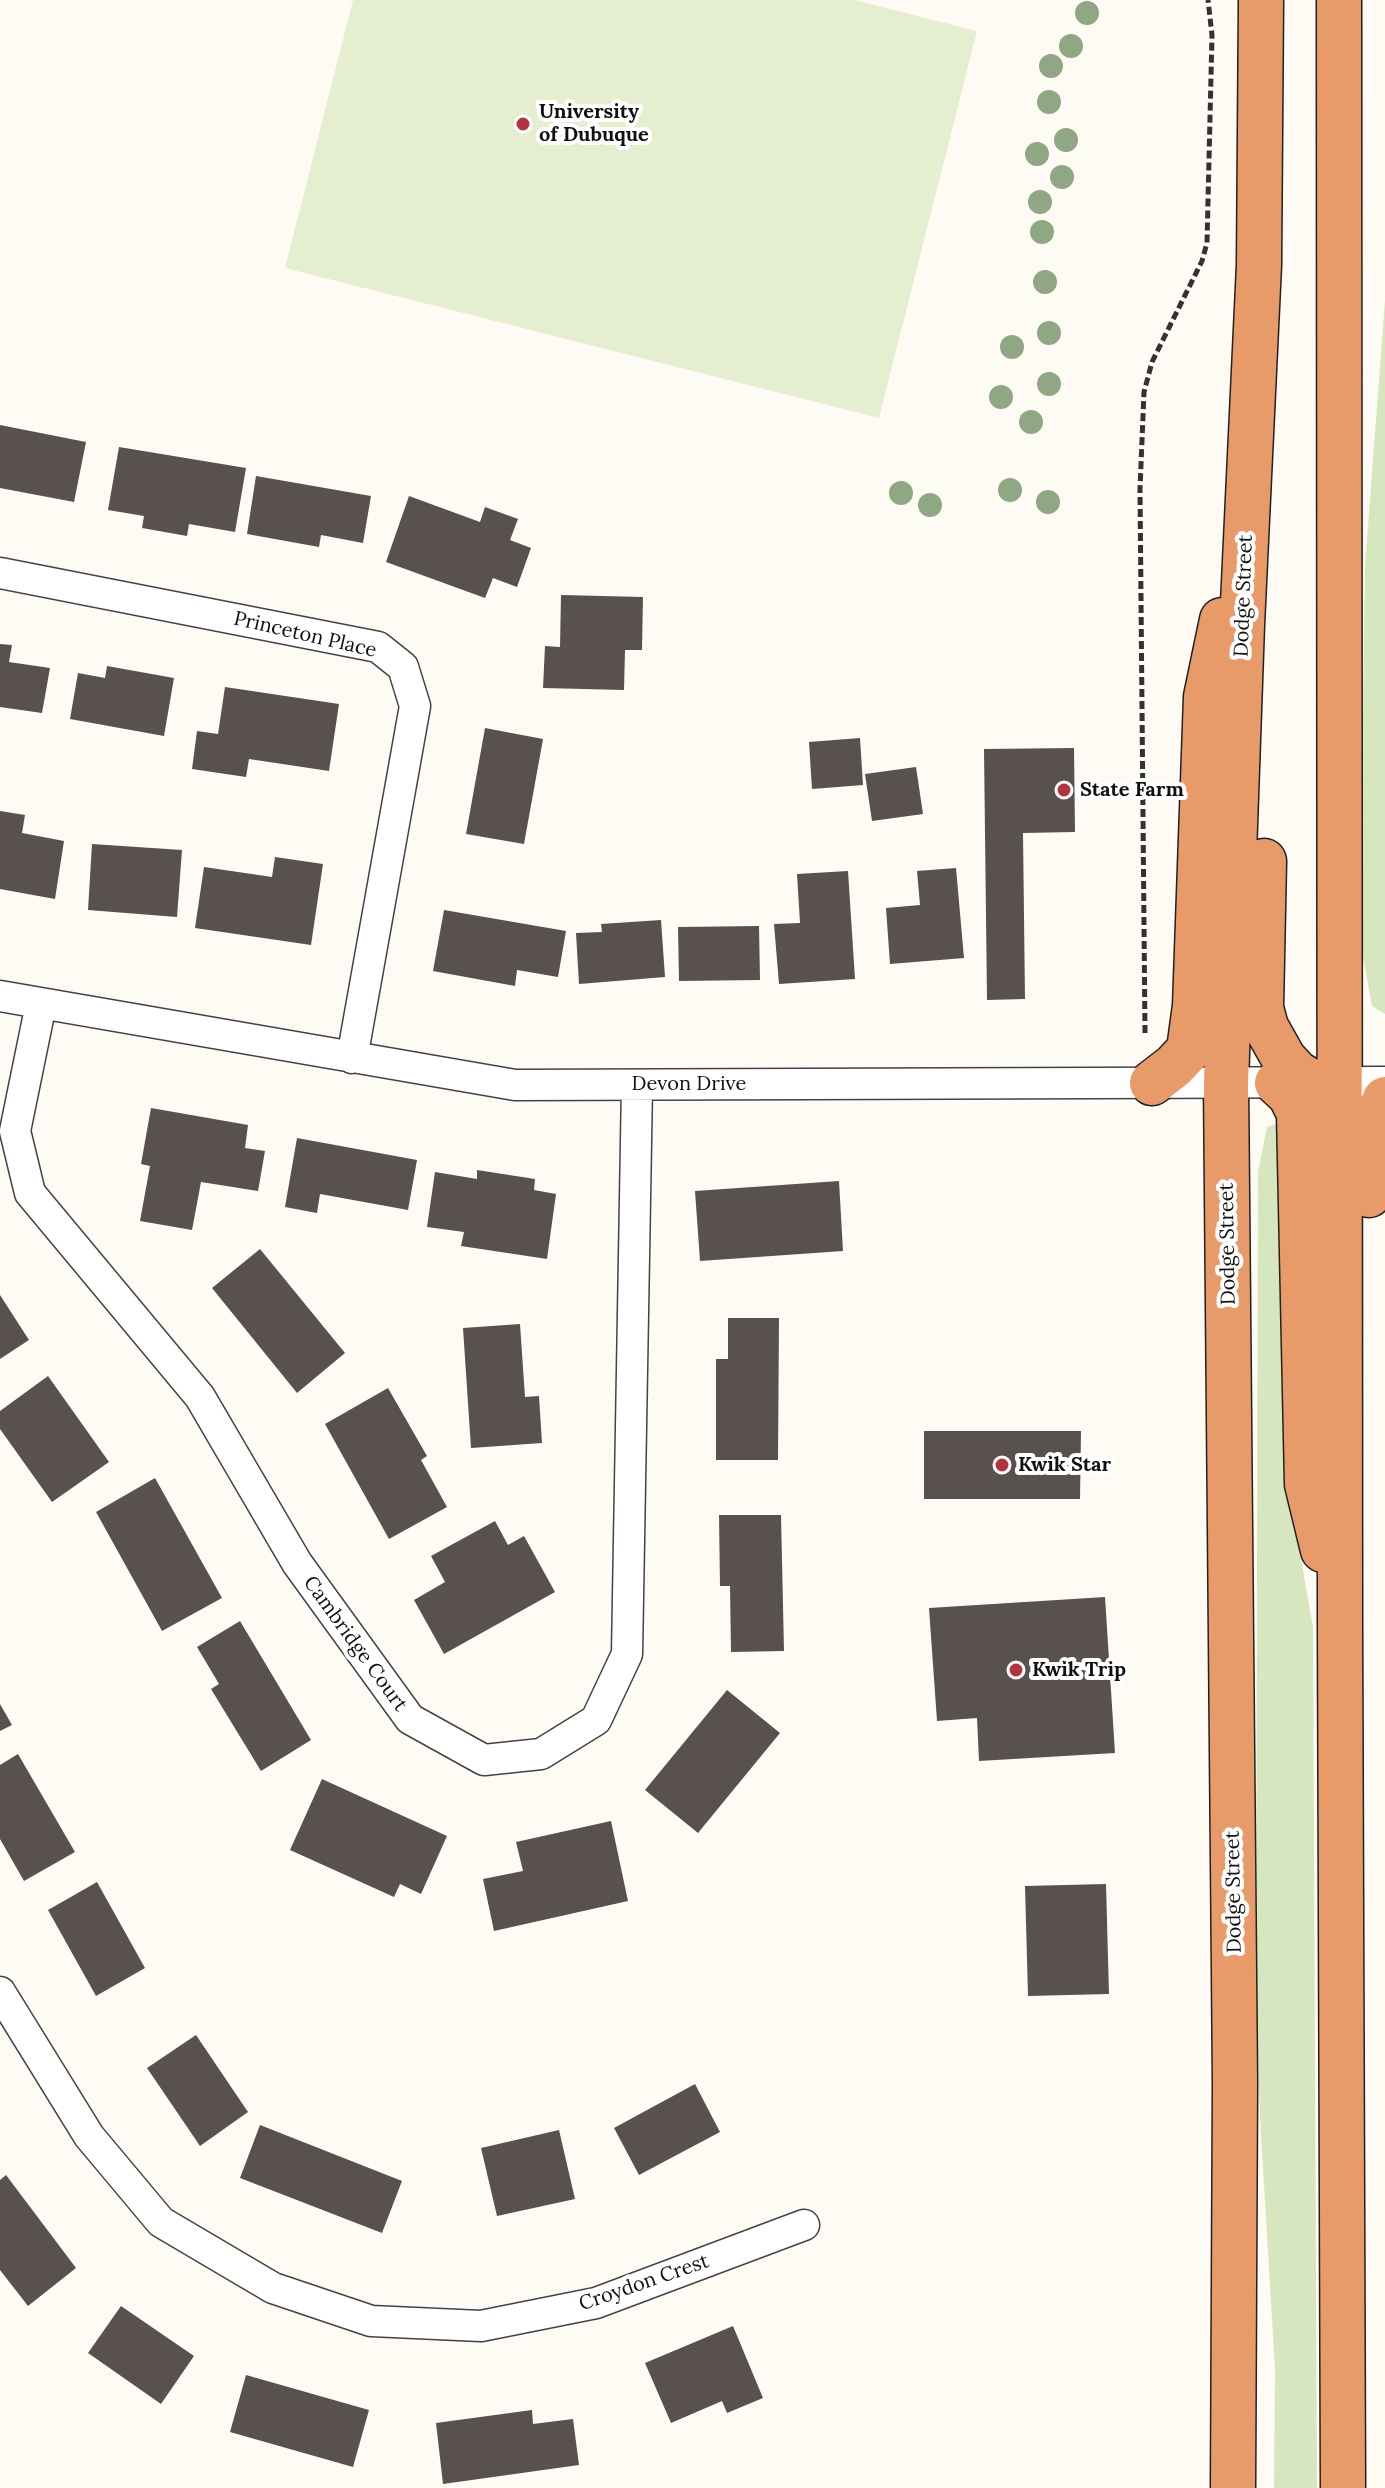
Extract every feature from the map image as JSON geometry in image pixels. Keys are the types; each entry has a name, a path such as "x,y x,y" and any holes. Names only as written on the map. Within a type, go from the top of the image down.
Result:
{"highway":[{"path":"1252,0 1261,62"},
{"name":"Dodge Street","path":"1233,2488 1235,2186 1226,1083 1259,265 1261,0"},
{"path":"1339,0 1310,1082 1340,1605 1343,2488"},
{"path":"1249,482 1270,599 1261,1008 1266,1027 1284,1059 1310,1082"},
{"path":"1152,1083 1189,1050 1195,1006 1206,697 1249,482"},
{"path":"1310,1082 1290,1095 1299,1113 1307,1484 1340,1605"},
{"path":"1340,1605 1364,1451 1370,1135 1385,1099"},
{"path":"1235,2186 1252,2275 1260,2372 1260,2488"}],"street":[{"name":"Princeton Place","path":"0,573 378,647 403,667 415,706 352,1058"},
{"name":"Devon Drive","path":"0,996 515,1085 1385,1082"},
{"name":"Cambridge Court","path":"41,1004 15,1131 30,1193 200,1397 297,1563 410,1719 484,1760 541,1754 596,1720 627,1654 637,1085"},
{"name":"Croydon Crest","path":"0,1992 89,2136 161,2222 273,2288 371,2321 481,2326 596,2303 804,2225"}],"path":[{"path":"1145,1033 1140,489 1144,392 1152,362 1202,261 1207,243 1212,35 1208,0"}],"green space":[{"path":"353,0 854,0 977,31 879,418 285,268"},
{"path":"1385,300 1385,1014 1372,1006 1360,939 1365,566"},
{"path":"1281,1122 1292,1419 1301,1559 1313,1627 1317,2488 1274,2488 1275,2369 1260,2118 1256,1978 1258,1172 1267,1127"}],"building":[{"path":"0,425 86,442 74,502 0,488"},
{"path":"119,447 246,468 235,532 189,524 187,536 142,528 144,516 108,510"},
{"path":"256,476 371,496 363,543 321,535 319,547 247,534"},
{"path":"409,496 480,522 485,507 518,519 510,540 531,548 517,587 493,578 485,598 386,562"},
{"path":"561,595 643,597 642,650 625,650 624,690 543,688 545,646 560,647"},
{"path":"0,644 12,645 9,662 50,668 42,713 0,707"},
{"path":"107,666 174,678 164,736 70,719 78,673 105,678"},
{"path":"225,687 339,704 329,771 249,759 246,777 192,769 197,731 218,734"},
{"path":"485,728 543,739 524,844 466,834"},
{"path":"860,738 863,785 812,789 809,742"},
{"path":"1074,748 1075,832 1023,833 1025,999 987,1000 984,749"},
{"path":"916,767 923,814 872,821 865,774"},
{"path":"0,811 25,815 22,833 64,841 55,899 0,889"},
{"path":"92,844 182,850 177,917 88,910"},
{"path":"275,857 323,864 311,945 195,928 204,867 272,877"},
{"path":"956,868 964,958 890,964 886,908 920,905 917,871"},
{"path":"848,871 855,979 779,984 774,924 800,923 797,874"},
{"path":"444,910 566,931 558,977 517,970 515,986 433,971"},
{"path":"661,920 665,977 579,984 576,933 602,932 601,924"},
{"path":"759,926 760,980 679,981 678,927"},
{"path":"151,1108 248,1125 245,1148 265,1151 258,1191 201,1182 192,1230 140,1221 150,1166 141,1164"},
{"path":"297,1138 417,1160 408,1210 320,1194 317,1213 285,1207"},
{"path":"477,1170 535,1179 534,1190 556,1194 547,1259 461,1246 464,1232 427,1227 435,1172 477,1179"},
{"path":"839,1181 843,1251 700,1261 695,1191"},
{"path":"260,1249 345,1353 297,1393 212,1288"},
{"path":"0,1295 29,1340 0,1359"},
{"path":"728,1318 779,1318 778,1460 716,1460 716,1359 728,1359"},
{"path":"520,1324 525,1397 539,1396 542,1443 471,1448 463,1328"},
{"path":"48,1376 109,1462 52,1502 0,1429 0,1411"},
{"path":"388,1388 427,1456 421,1460 447,1507 389,1539 325,1424"},
{"name":"Kwik Star","path":"924,1431 1081,1431 1080,1499 924,1499"},
{"path":"155,1478 222,1598 162,1631 96,1512"},
{"path":"719,1515 781,1515 784,1651 731,1652 730,1586 720,1586"},
{"path":"495,1521 508,1545 524,1536 555,1592 444,1654 414,1600 445,1582 431,1556"},
{"path":"1105,1597 1115,1753 979,1761 977,1718 937,1721 929,1608"},
{"path":"240,1621 311,1740 261,1771 211,1689 219,1684 197,1647"},
{"path":"727,1690 780,1733 698,1833 645,1790"},
{"path":"0,1704 12,1725 0,1731"},
{"path":"18,1754 75,1852 24,1881 0,1839 0,1765"},
{"path":"322,1779 447,1836 421,1894 400,1884 394,1897 290,1850"},
{"path":"611,1821 628,1901 494,1931 483,1879 523,1871 516,1842"},
{"path":"97,1882 145,1968 96,1996 48,1910"},
{"path":"1106,1884 1109,1994 1028,1996 1025,1886"},
{"path":"196,2035 248,2112 200,2146 147,2068"},
{"path":"695,2084 720,2132 639,2175 614,2128"},
{"path":"260,2125 402,2181 382,2233 240,2178"},
{"path":"559,2130 575,2199 497,2216 481,2148"},
{"path":"6,2175 76,2268 28,2306 0,2270 0,2180"},
{"path":"121,2306 194,2356 161,2404 88,2353"},
{"path":"733,2326 763,2398 727,2413 722,2401 671,2423 645,2363"},
{"path":"246,2375 369,2410 353,2467 230,2432"},
{"path":"532,2410 533,2424 573,2419 579,2465 443,2484 436,2423"}],"place":[{"name":"University of Dubuque","path":"523,124"},
{"name":"State Farm","path":"1064,790"},
{"name":"Kwik Star","path":"1002,1465"},
{"name":"Kwik Trip","path":"1016,1670"}]}
